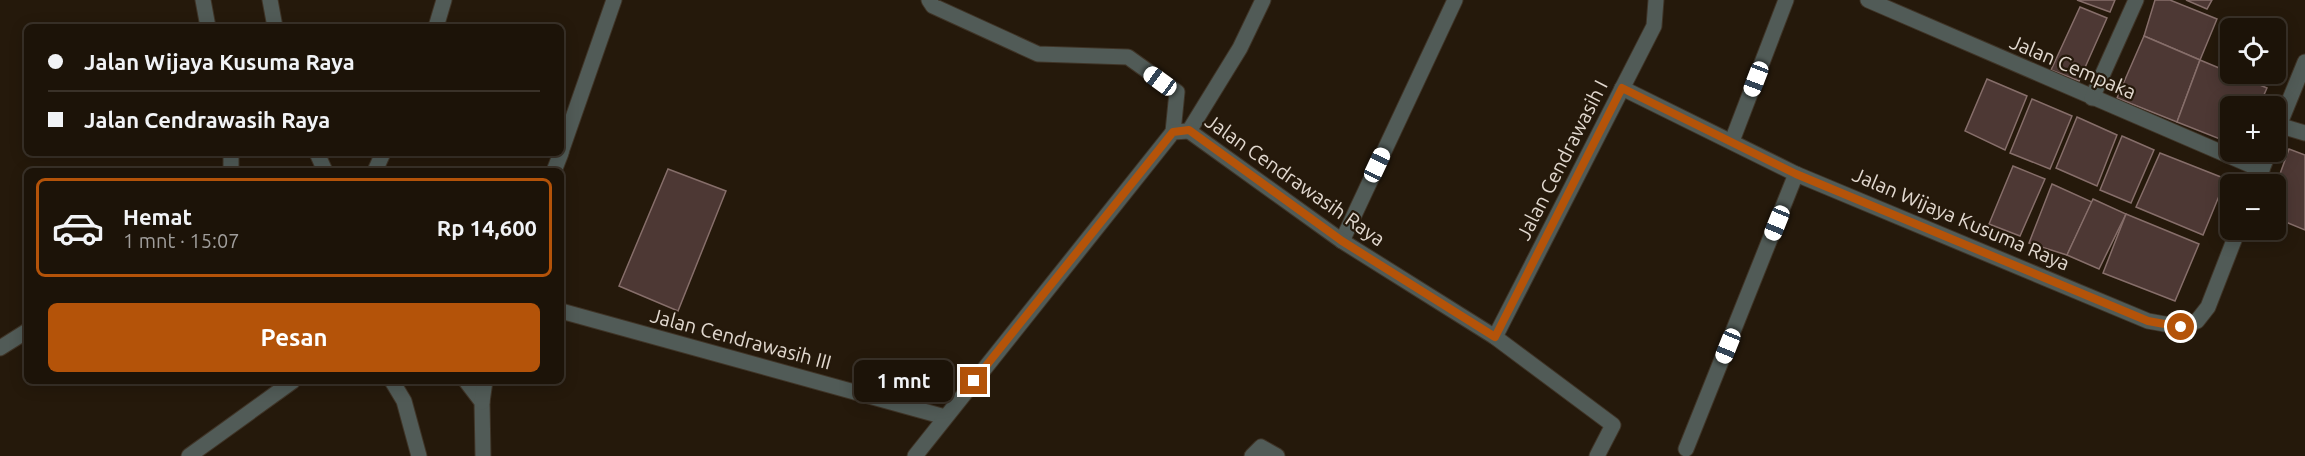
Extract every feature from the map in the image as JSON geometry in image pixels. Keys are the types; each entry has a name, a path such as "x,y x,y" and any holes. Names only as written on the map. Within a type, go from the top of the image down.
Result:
{"street":[{"path":"203,0 207,24"},
{"path":"270,0 274,24"},
{"path":"437,24 444,0"},
{"path":"564,143 614,0"},
{"path":"929,0 933,6 1038,54 1128,57 1177,92 1173,132"},
{"path":"1189,130 1240,48 1263,0"},
{"path":"1342,241 1455,0"},
{"name":"Jalan Cendrawasih I","path":"1495,337 1654,26 1656,0"},
{"path":"1732,141 1786,0"},
{"name":"Jalan Cempaka","path":"1868,0 2092,98 2251,174"},
{"path":"2092,98 2136,0"},
{"path":"2286,107 2305,62"},
{"name":"Jalan Wijaya Kusuma Raya","path":"1622,88 1796,174 2148,321 2181,327 2197,321 2208,306 2234,240"},
{"name":"Jalan Cendrawasih Raya","path":"915,456 1173,132 1189,130 1342,241 1495,337 1612,425 1597,456"},
{"path":"2286,131 2305,134"},
{"path":"1686,449 1796,174"},
{"name":"Jalan Cendrawasih III","path":"564,313 945,417"},
{"path":"0,348 24,333"},
{"path":"189,456 289,384"},
{"path":"394,384 404,401 419,456"},
{"path":"468,384 482,402"},
{"path":"483,456 482,402 485,384"},
{"path":"1252,456 1261,447 1276,456"}],"building":[{"path":"2077,0 2115,0 2110,12"},
{"path":"2155,0 2170,0 2217,19 2200,60 2144,36"},
{"path":"2186,0 2212,0 2207,9"},
{"path":"2080,7 2107,18 2079,81 2051,70"},
{"path":"2144,36 2200,60 2177,122 2117,98"},
{"path":"2200,60 2220,68 2220,84 2257,84 2267,88 2263,96 2220,96 2220,139 2177,122"},
{"path":"1987,79 2027,96 2005,150 1965,131"},
{"path":"2032,99 2072,116 2050,169 2010,153"},
{"path":"2077,117 2117,135 2097,186 2056,168"},
{"path":"2122,136 2154,150 2131,203 2100,190"},
{"path":"2289,149 2305,155 2305,230 2286,222 2286,174 2280,174"},
{"path":"2160,153 2220,177 2220,194 2203,235 2136,207"},
{"path":"2013,166 2045,179 2020,236 1989,224"},
{"path":"668,169 726,191 678,311 619,286"},
{"path":"2052,184 2092,202 2067,255 2029,243"},
{"path":"2093,199 2126,214 2099,269 2067,255"},
{"path":"2126,214 2199,244 2175,301 2103,273"}],"route":[{"path":"974,381 1173,132 1189,130 1342,241 1495,337 1622,88 1796,174 2148,321 2181,327"}]}
